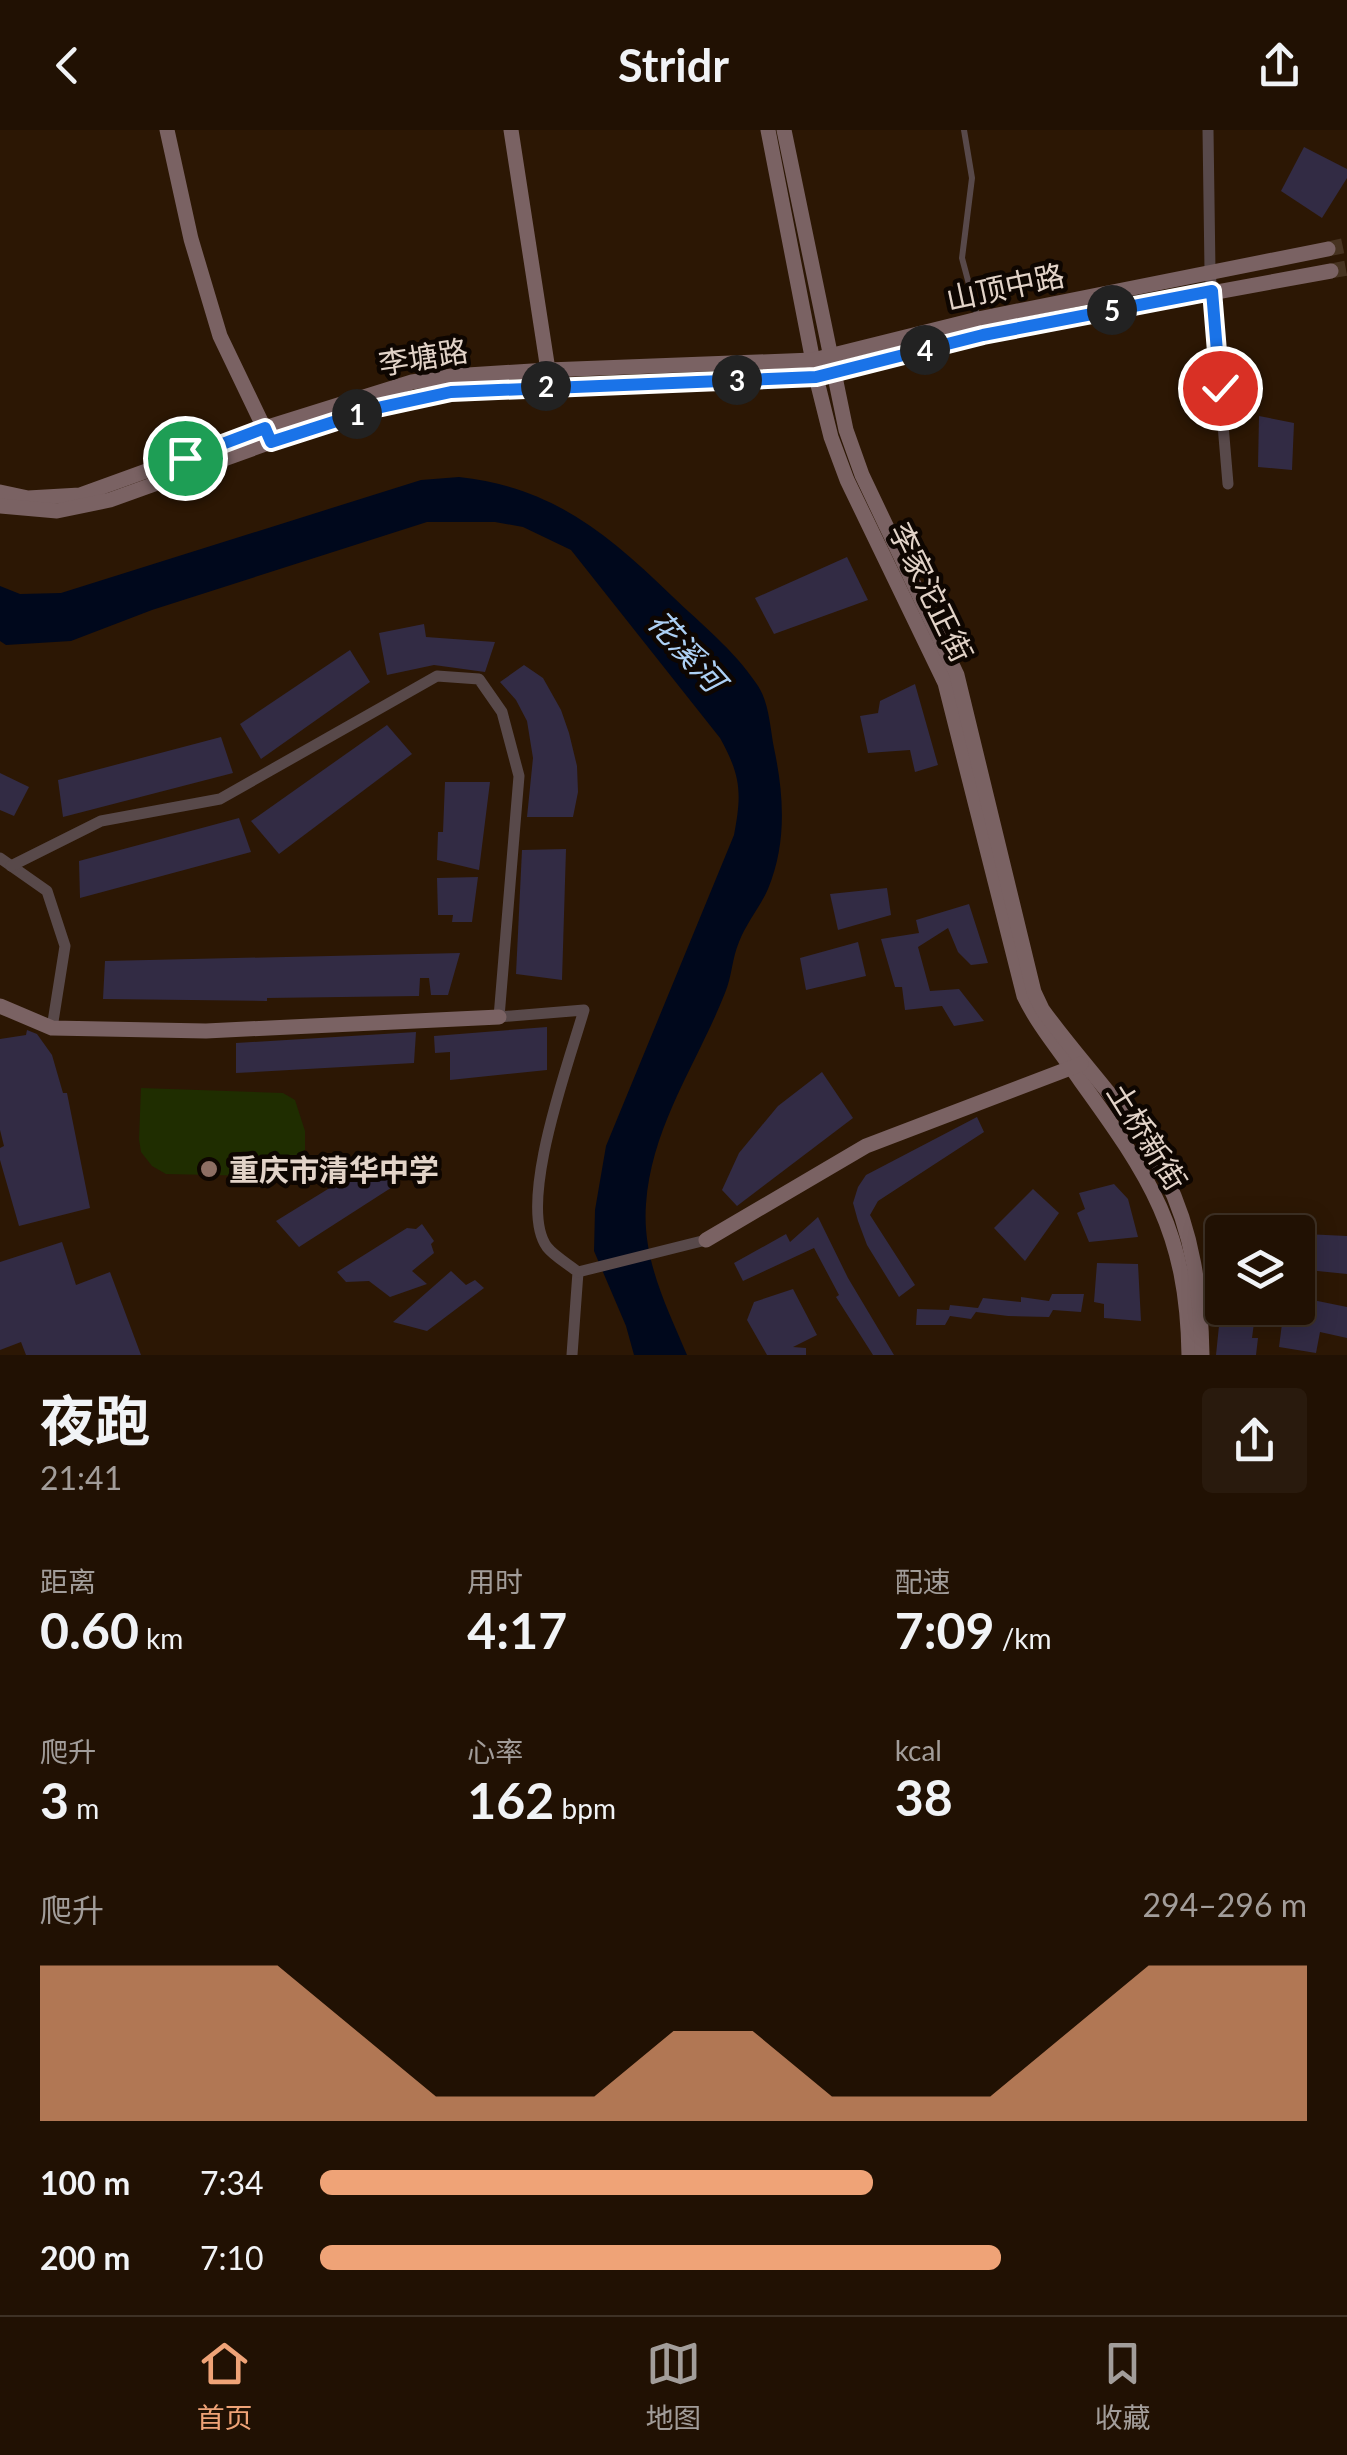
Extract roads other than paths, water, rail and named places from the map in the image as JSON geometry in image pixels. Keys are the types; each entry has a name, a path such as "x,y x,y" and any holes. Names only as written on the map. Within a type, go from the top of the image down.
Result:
{"main road":[{"path":"167,130 191,238 220,336 268,435"},
{"path":"511,130 548,370"},
{"name":"李家沱正街","path":"768,130 823,367"},
{"name":"李家沱正街","path":"784,130 839,462 945,684 1024,996 1034,1016 1078,1065"},
{"name":"山顶中路","path":"823,367 978,319 1328,249"},
{"name":"山顶中路","path":"823,367 1331,271"},
{"name":"李塘路","path":"0,492 28,498 80,495 268,435 451,392 823,367"},
{"name":"李塘路","path":"0,506 30,510 82,507 110,500 268,435 412,382 548,370 823,367"},
{"path":"0,1006 52,1028 206,1030 499,1016"},
{"path":"706,1240 866,1146 1078,1065"},
{"name":"土桥新街","path":"1078,1065 1142,1167 1160,1204 1181,1270 1189,1355"},
{"name":"土桥新街","path":"1078,1065 1156,1160 1175,1198 1195,1266 1202,1355"}],"street":[{"path":"1208,130 1210,271 1228,484"},
{"path":"6,862 101,822 220,799 437,676 479,678 502,712 519,776 499,1016 584,1010 552,1117 535,1198 545,1246 578,1272"},
{"path":"6,862 48,891 64,946 52,1028"},
{"path":"578,1272 706,1240"},
{"path":"572,1355 578,1272"}],"lane":[{"path":"964,130 972,178 962,258 978,319"}],"water":[{"name":"花溪河","path":"459,477 492,482 550,502 601,533 727,648 756,683 766,706 782,801 781,837 774,872 739,942 725,993 666,1121 646,1204 652,1263 687,1355 634,1355 594,1251 595,1210 606,1146 734,835 738,785 720,738 571,550 523,527 495,522 427,522 152,610 71,641 6,645 0,641 0,586 20,594 61,593 421,480"}],"tunnel":[{"path":"1328,249 1347,245"},
{"path":"1331,271 1347,268"}],"place":[{"name":"重庆市清华中学","path":"209,1169"}]}
